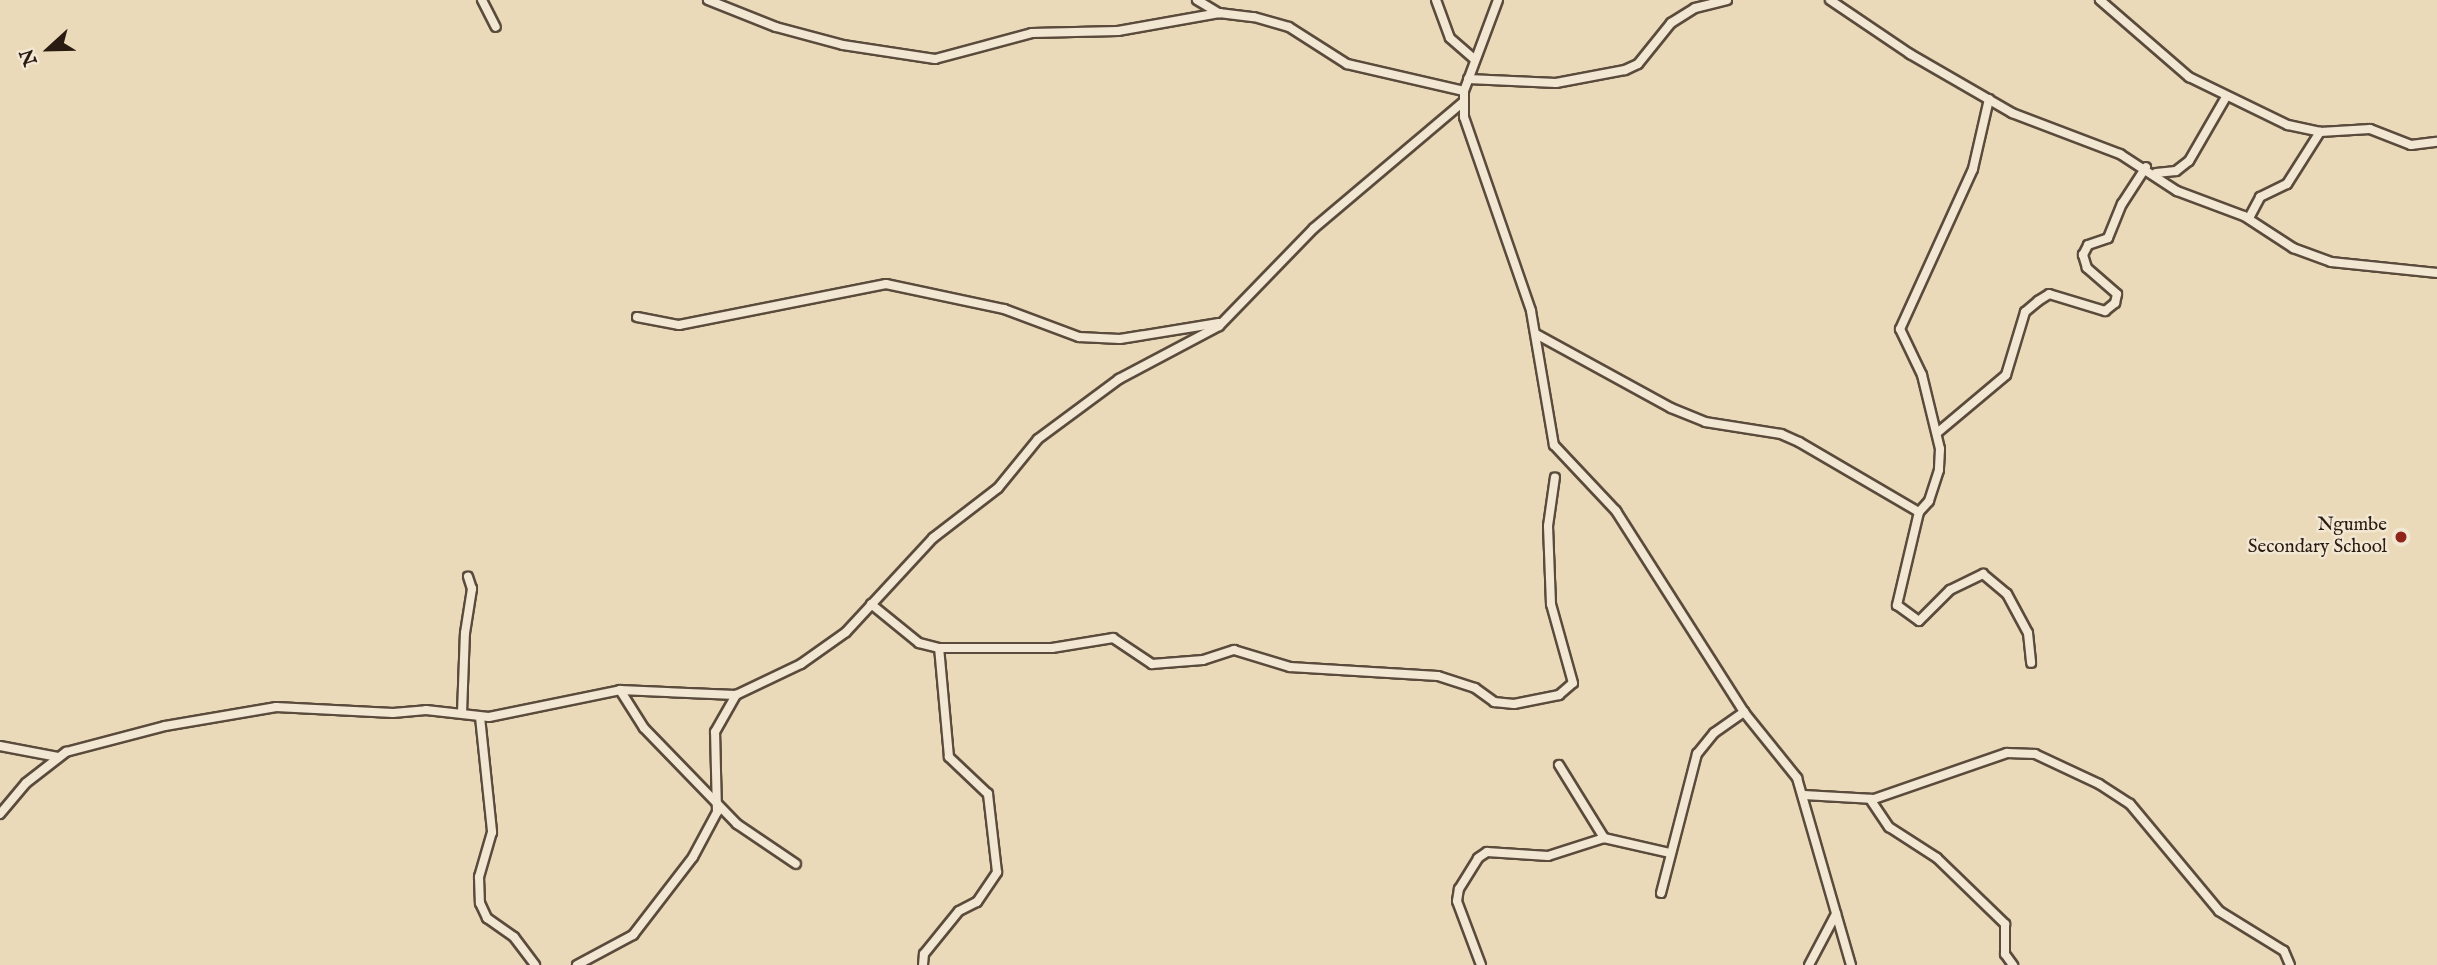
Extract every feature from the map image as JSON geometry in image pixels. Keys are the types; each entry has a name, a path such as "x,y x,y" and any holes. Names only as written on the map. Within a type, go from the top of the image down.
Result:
{"street":[{"path":"482,0 496,27"},
{"path":"708,0 764,23 843,46 935,59 1032,33 1118,31 1219,13 1274,21 1348,64 1464,91"},
{"path":"1197,0 1219,13"},
{"path":"1436,0 1450,38 1474,59"},
{"path":"1498,0 1474,59 1462,103 1536,334 1557,451 1616,512 1744,712 1784,758 1804,794 1851,965"},
{"path":"1830,0 1910,54 2012,113 2146,167 2177,191 2249,218 2293,248 2331,262 2437,273"},
{"path":"2100,0 2175,67 2226,97 2288,125 2320,132 2370,129 2411,145 2437,142"},
{"path":"1468,79 1556,83 1625,70 1639,64 1671,23 1695,8 1721,1"},
{"path":"2155,173 2176,171 2189,161 2226,97"},
{"path":"1989,99 1973,169 1900,329 1922,375 1937,433 1939,470 1929,501 1919,512 1897,606 1919,621 1950,590 1983,574 2012,603 2028,633 2031,663"},
{"path":"0,814 26,783 58,757 165,726 276,706 462,713 480,717 620,690 736,695 821,651 871,604 933,538 998,488 1038,439 1119,379 1187,346 1225,320 1314,228 1462,103"},
{"path":"2249,218 2260,197 2287,184 2320,132"},
{"path":"1937,433 2006,375 2025,312 2039,301 2049,294 2105,311 2115,303 2117,294 2087,268 2083,255 2088,244 2108,238 2122,204 2146,167"},
{"path":"637,317 679,325 886,284 1004,309 1079,337 1120,339 1225,320"},
{"path":"1536,334 1671,408 1705,422 1781,434 1799,442 1919,512"},
{"path":"871,604 919,643 939,648 1052,648 1114,638 1152,664 1203,660 1234,650 1290,667 1438,676 1475,688 1494,702 1514,704 1559,695 1573,683 1550,604 1548,526 1555,477"},
{"path":"462,713 465,633 472,589 468,577"},
{"path":"923,965 924,954 959,911 977,902 997,872 988,794 949,757 939,648"},
{"path":"620,690 644,728 718,804 751,836 796,864"},
{"path":"577,965 621,944 639,930 693,857 718,804 715,732 736,695"},
{"path":"1661,893 1697,754 1708,739 1744,712"},
{"path":"480,717 492,832 479,877 480,903 487,918 514,937 535,965"},
{"path":"0,746 58,757"},
{"path":"1804,794 1870,799 2007,753 2035,754 2099,784 2130,804 2219,911 2284,951 2290,965"},
{"path":"1559,765 1604,838"},
{"path":"1870,799 1889,827 1937,858 2005,924 2005,954 2013,965"},
{"path":"1481,965 1457,901 1459,889 1478,858 1487,852 1548,856 1604,838 1670,853"},
{"path":"1809,965 1836,914"}],"place":[{"name":"Ngumbe Secondary School","path":"2401,537"}]}
